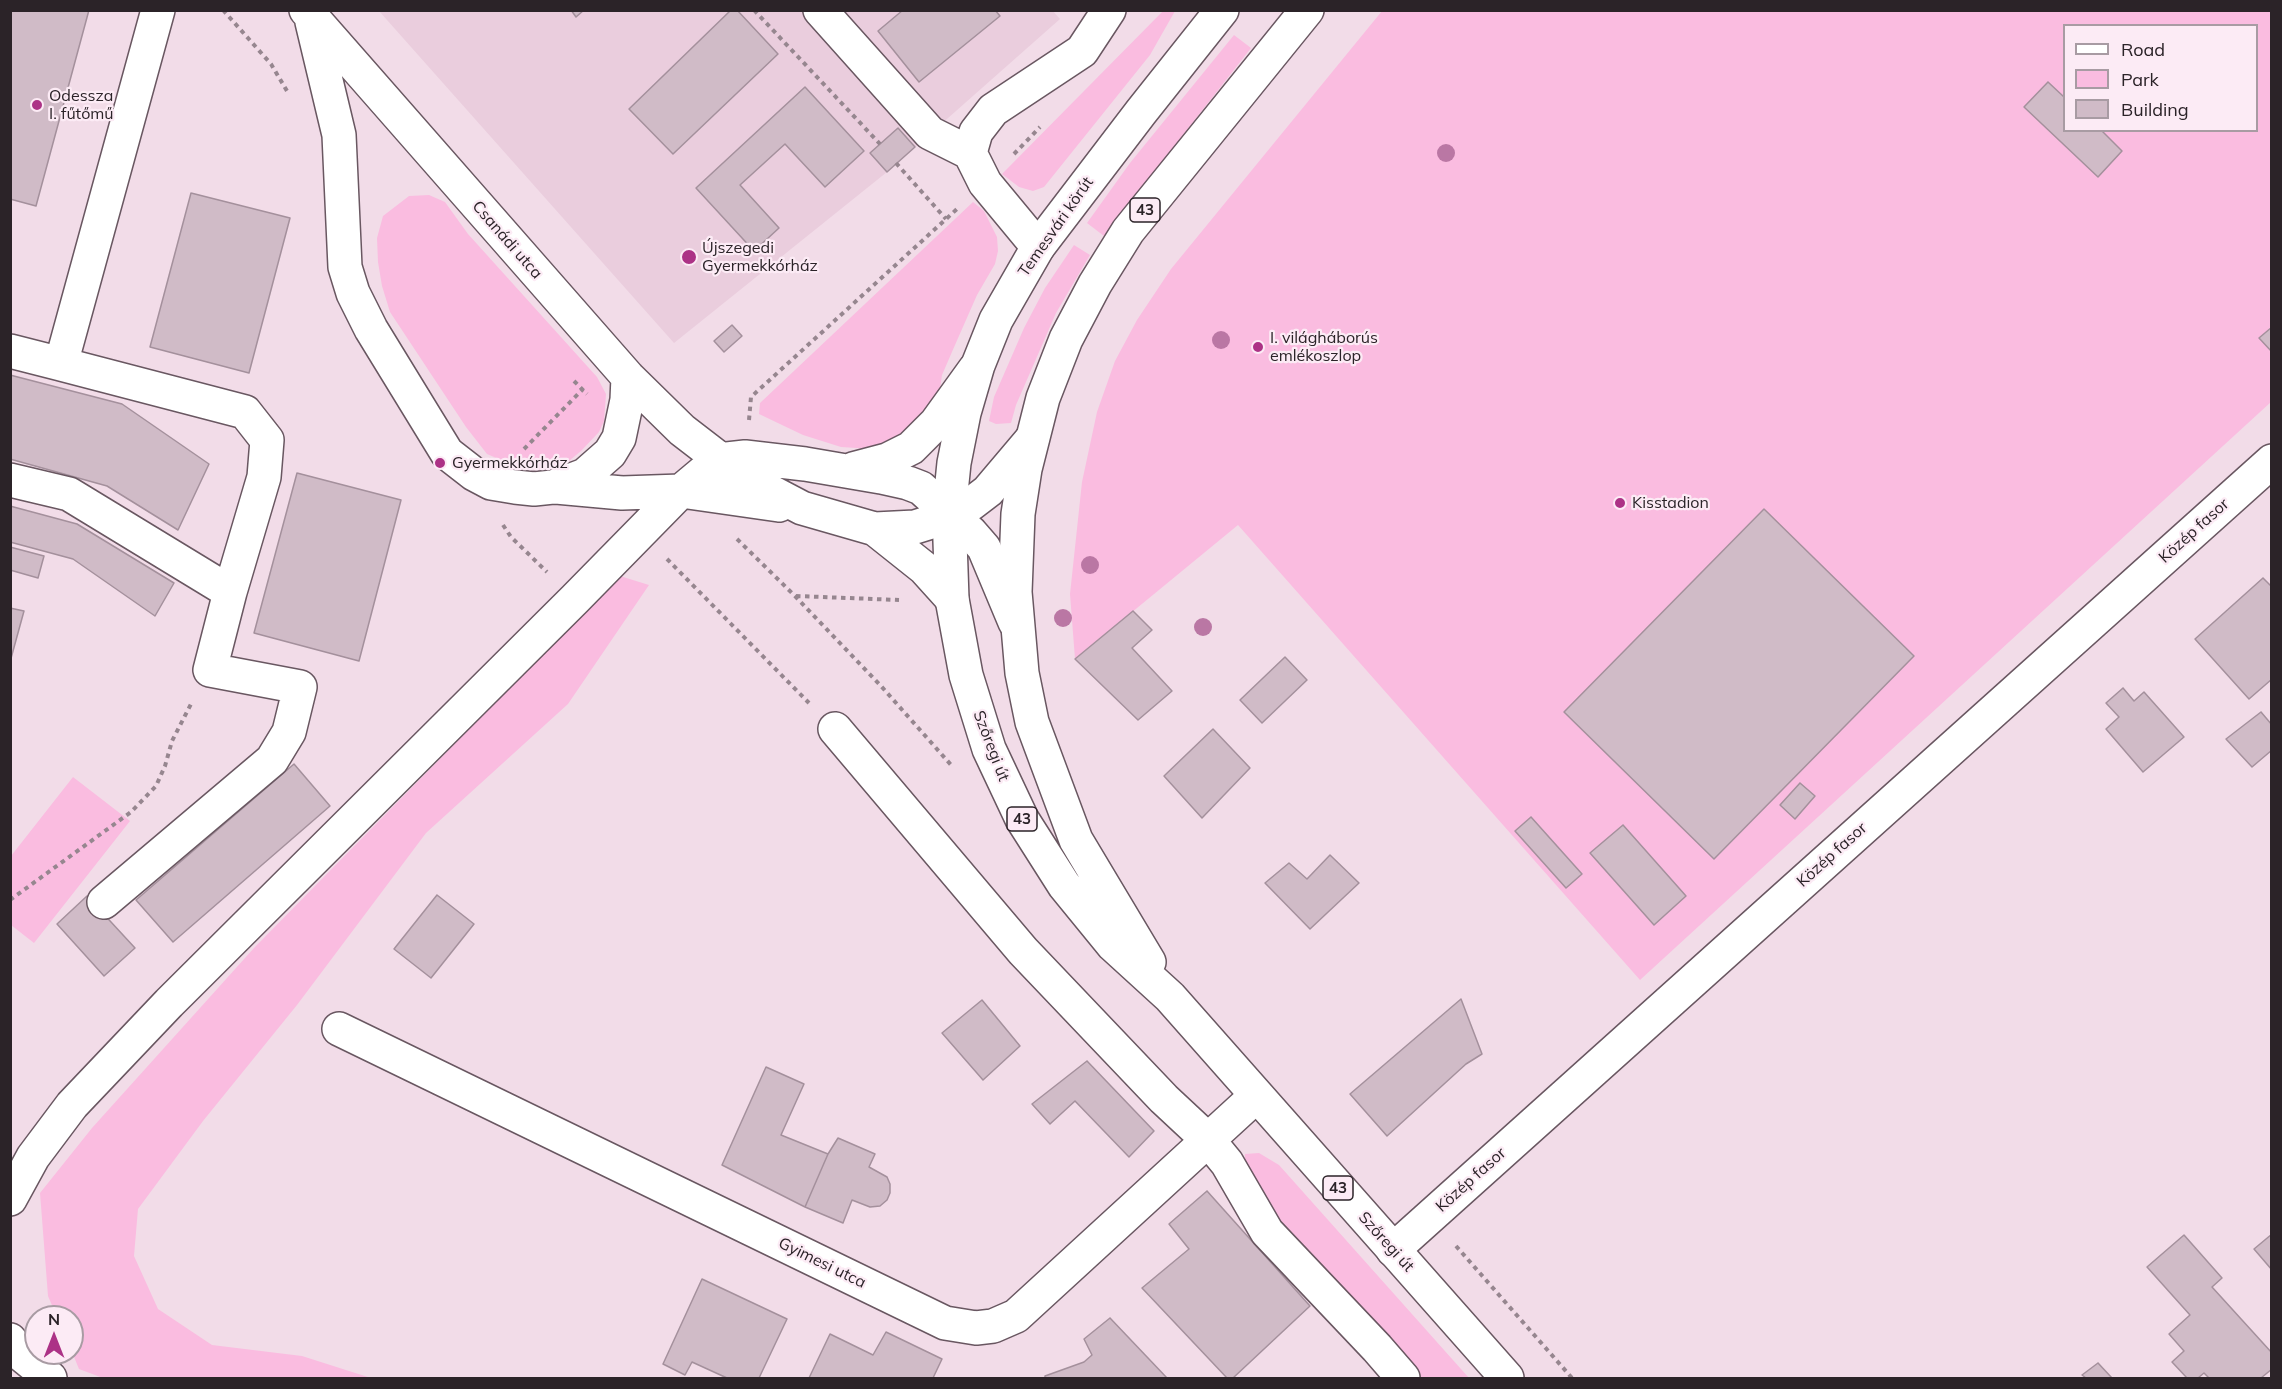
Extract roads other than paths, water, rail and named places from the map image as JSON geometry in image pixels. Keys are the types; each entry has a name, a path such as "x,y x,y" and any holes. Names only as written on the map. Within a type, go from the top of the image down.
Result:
{"street":[{"path":"61,364 158,10"},
{"path":"820,10 930,133 970,153 985,183 1038,247"},
{"path":"970,153 976,132 993,110 1082,51 1108,10"},
{"name":"Temesvári körút","path":"949,512 954,463 964,413 978,365 996,320 1038,247 1222,10"},
{"name":"43","path":"1032,439 1043,398 1066,339 1095,284 1123,240 1307,10"},
{"path":"308,13 339,135 345,267 353,293 371,329 447,453 474,474 491,483 534,489 553,487 622,493 681,491 802,508"},
{"name":"Csanádi utca","path":"308,13 628,377 682,430 718,460 743,477 802,508 875,529 915,527 931,522 949,512"},
{"path":"10,351 245,412 267,440 264,477 210,670 300,687 289,732 272,760 104,902"},
{"path":"850,470 887,460 910,448 936,423 978,365"},
{"path":"553,487 585,474 610,453 619,438 624,421 628,377"},
{"path":"10,1199 33,1157 72,1105 153,1020 681,491 718,460 745,457 850,470 908,483 921,488 949,512 971,504 988,491 1032,439"},
{"name":"Szőregi út","path":"1032,439 1018,514 1015,592 1016,625 1022,673 1035,735 1076,840 1170,997"},
{"name":"Közép fasor","path":"1393,1250 2268,472"},
{"path":"10,480 69,494 230,592"},
{"name":"Szőregi út","path":"949,512 984,549 1016,625"},
{"name":"Szőregi út","path":"949,512 952,599 966,675 989,749 1022,819 1064,885 1113,945 1170,997 1507,1378"},
{"name":"Csanádi utca","path":"875,529 924,568 952,599"},
{"path":"834,729 1023,951 1164,1099 1209,1141 1227,1163 1267,1232 1403,1378"},
{"name":"Gyimesi utca","path":"339,1029 945,1323 976,1328 993,1326 1016,1316 1256,1096"},
{"path":"10,1340 18,1352 50,1378"}],"place":[{"name":"Odessza I. fűtőmű","path":"37,105"},
{"name":"Újszegedi Gyermekkórház","path":"689,257"},
{"name":"I. világháborús emlékoszlop","path":"1258,347"},
{"name":"Gyermekkórház","path":"440,463"},
{"name":"Kisstadion","path":"1620,503"}]}
